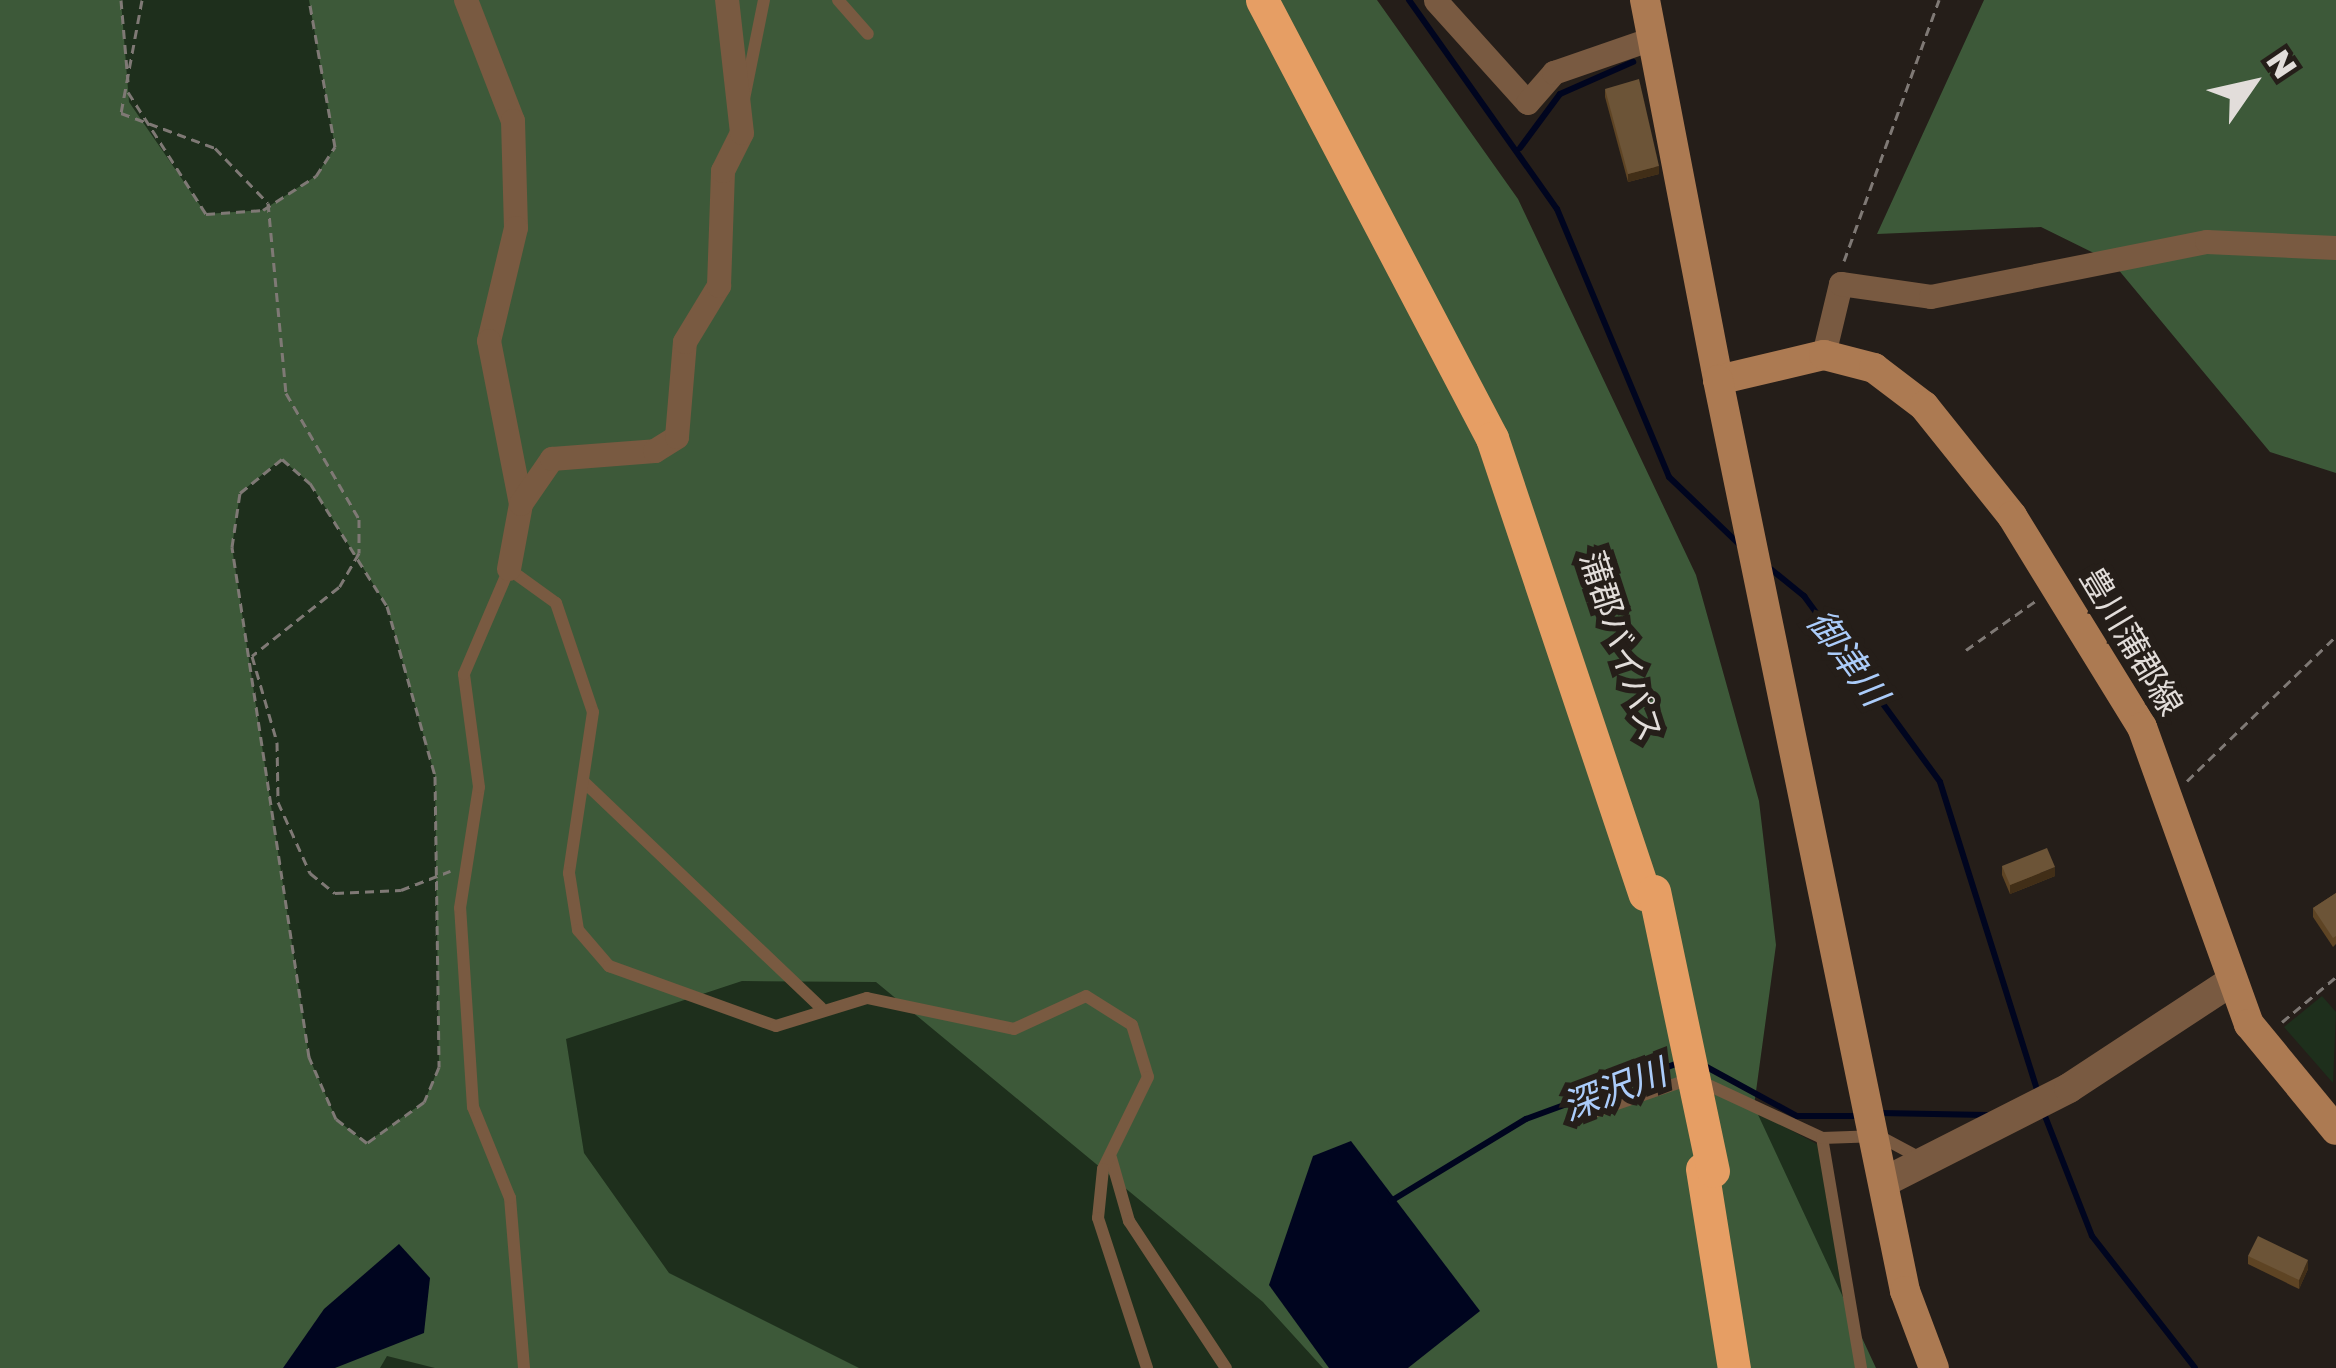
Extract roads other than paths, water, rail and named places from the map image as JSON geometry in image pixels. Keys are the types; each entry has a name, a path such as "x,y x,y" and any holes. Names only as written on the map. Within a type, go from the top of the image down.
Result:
{"highway":[{"name":"蒲郡バイパス","path":"1262,0 1492,438 1650,893"},
{"name":"蒲郡バイパス","path":"1274,0 1480,377 1552,555 1650,893 1746,1368"},
{"name":"蒲郡バイパス","path":"1707,1170 1734,1368"}],"main road":[{"path":"1646,0 1718,380 1905,1291 1934,1368"},
{"path":"1718,380 1824,355"},
{"name":"豊川蒲郡線","path":"1824,355 1874,368 1924,406 2058,585 2174,794 2232,982 2288,1083 2336,1130"}],"street":[{"path":"466,0 513,121 516,228 489,341 520,504 509,569"},
{"path":"520,504 553,458 655,452 677,436 685,342 719,286 723,171 742,105 727,0"},
{"path":"1436,1 1528,104 1554,74 1652,39"},
{"path":"1824,355 1841,284 1931,297 2207,242 2336,248"},
{"path":"1888,1180 1929,1165 2069,1088 2232,982"},
{"path":"2288,1083 2336,1112"}],"lane":[{"path":"742,105 764,0"},
{"path":"838,0 868,34"},
{"path":"524,1368 510,1198 470,1092 474,1002 460,908 479,787 464,674 509,569 560,612 595,720 569,873 586,948 757,1024 867,998 1003,1030 1074,997 1100,1001 1132,1024 1150,1060 1112,1149 1100,1231 1147,1368"},
{"path":"584,782 821,1008"},
{"path":"1596,1111 1693,1078 1822,1138 1879,1136 1929,1165"},
{"path":"1822,1138 1861,1368"},
{"path":"1112,1149 1130,1221 1226,1368"}],"water":[{"path":"1351,1141 1480,1311 1408,1368 1329,1368 1269,1285 1313,1156"},
{"path":"399,1244 430,1278 424,1333 335,1368 283,1368 324,1309"}],"waterway":[{"name":"御津川","path":"1409,0 1557,209 1669,477 1742,547"},
{"path":"1520,148 1560,94 1633,62"},
{"name":"御津川","path":"1767,566 1804,596 1940,782 2038,1093"},
{"name":"深沢川","path":"1391,1201 1526,1119 1678,1063"},
{"name":"深沢川","path":"1703,1065 1797,1116 1861,1116"},
{"name":"御津川","path":"2043,1111 2092,1236 2195,1368"},
{"path":"1880,1113 1987,1115"}]}
